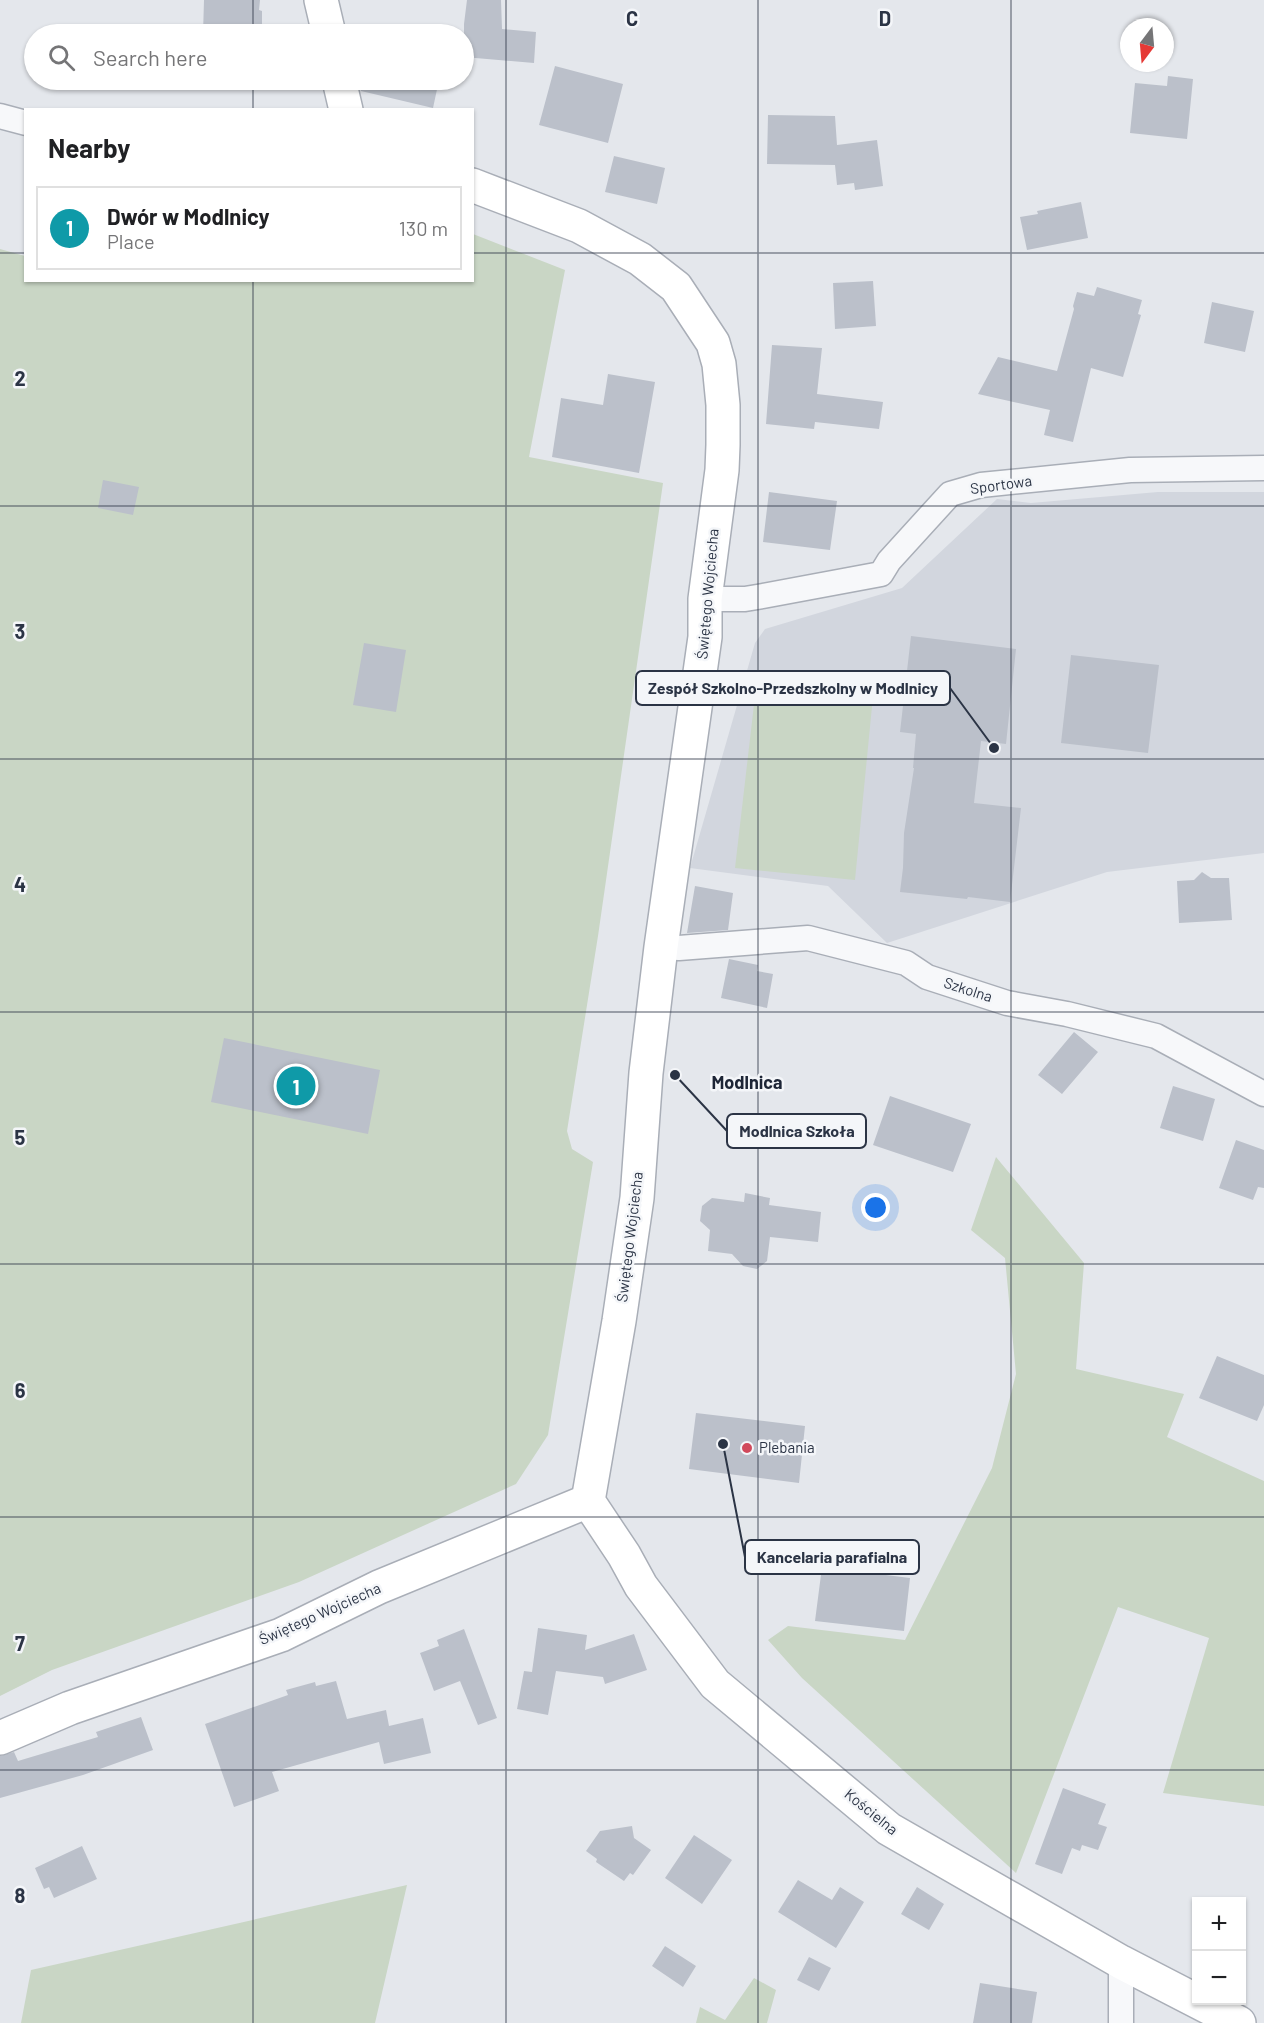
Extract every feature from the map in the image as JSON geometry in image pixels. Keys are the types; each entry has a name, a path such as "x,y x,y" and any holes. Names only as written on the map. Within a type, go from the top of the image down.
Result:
{"street":[{"path":"321,0 327,24"},
{"path":"341,90 346,108"},
{"path":"0,116 24,122"},
{"name":"Świętego Wojciecha","path":"0,1738 70,1708 281,1635 380,1587 588,1501 619,1321 637,1198 646,1073 661,947 705,637 705,599 722,470 723,405 719,364 713,343 676,287 640,259 579,226 474,186"},
{"name":"Sportowa","path":"705,599 763,596 881,573 889,561 950,494 981,485 1130,470 1264,468"},
{"name":"Szkolna","path":"661,947 679,948 808,938 906,963 927,977 1007,1003 1067,1014 1156,1036 1264,1094"},
{"name":"Kościelna","path":"588,1501 624,1555 641,1586 715,1684 889,1829 1121,1962 1239,2023"},
{"path":"1121,1962 1121,2023"}],"shaded area":[{"path":"1158,492 1264,492 1264,853 1107,872 887,943 828,886 690,868 755,643 765,629 902,588 997,499 1031,503"}],"green space":[{"path":"474,234 565,270 529,457 663,483 598,936 567,1131 572,1149 593,1162 548,1435 516,1484 299,1582 52,1670 0,1696 0,249 24,256 24,282 474,282"},
{"path":"758,670 874,686 855,880 735,868"},
{"path":"996,1157 1084,1263 1076,1369 1184,1394 1167,1437 1264,1481 1264,1806 1163,1793 1209,1638 1118,1607 1016,1873 802,1678 768,1640 788,1626 905,1640 992,1468 1016,1374 1005,1258 971,1230"},
{"path":"407,1885 375,2023 21,2023 31,1970"},
{"path":"754,1978 776,1990 767,2023 696,2023 700,2007 725,2020"}],"building":[{"path":"204,0 260,0 259,10 262,11 262,24 203,24"},
{"path":"467,0 501,0 502,29 536,32 534,63 474,58 474,24 464,24"},
{"path":"555,66 623,84 608,143 539,125"},
{"path":"1168,76 1193,79 1187,139 1130,133 1135,83 1167,86"},
{"path":"361,90 437,90 433,108"},
{"path":"768,115 835,116 837,145 877,140 883,186 855,190 854,183 837,185 835,165 767,164"},
{"path":"614,156 665,168 657,204 605,192"},
{"path":"1081,202 1088,238 1027,250 1020,217"},
{"path":"873,281 876,326 835,329 833,283"},
{"path":"1097,287 1142,300 1138,314 1141,315 1123,377 1091,368 1073,442 1044,435 1050,410 978,394 998,357 1057,371 1077,292 1094,296"},
{"path":"1212,302 1254,311 1245,352 1204,343"},
{"path":"772,345 822,348 817,394 883,402 879,429 815,422 814,429 766,424"},
{"path":"608,374 655,382 639,473 552,457 561,398 603,405"},
{"path":"103,480 139,487 133,515 98,508"},
{"path":"769,492 837,501 830,550 763,542"},
{"path":"911,636 1016,649 1006,744 981,741 974,803 1021,808 1010,902 900,892 904,833 914,768 916,734 900,732"},
{"path":"364,643 406,650 396,712 353,705"},
{"path":"1071,655 1159,665 1148,753 1061,743"},
{"path":"1202,872 1211,878 1229,878 1232,920 1179,923 1177,881 1194,880"},
{"path":"695,886 733,893 728,930 687,933"},
{"path":"729,959 758,965 757,971 773,974 767,1008 721,998"},
{"path":"1074,1032 1098,1052 1062,1094 1038,1075"},
{"path":"224,1038 380,1070 368,1134 211,1102"},
{"path":"1173,1086 1215,1099 1203,1141 1160,1128"},
{"path":"890,1096 971,1124 953,1172 873,1145"},
{"path":"1236,1140 1264,1150 1264,1188 1258,1187 1253,1200 1219,1188"},
{"path":"745,1193 770,1198 769,1205 821,1212 818,1242 770,1237 767,1261 757,1269 743,1266 732,1254 708,1251 710,1230 700,1221 702,1206 712,1198 744,1202"},
{"path":"1217,1356 1264,1375 1264,1405 1257,1421 1199,1398"},
{"name":"Plebania","path":"696,1413 805,1426 799,1483 689,1469"},
{"path":"822,1567 910,1578 904,1631 815,1621"},
{"path":"538,1628 587,1635 585,1650 634,1634 647,1670 605,1684 603,1677 556,1671 548,1715 517,1709 524,1671 532,1672"},
{"path":"464,1629 497,1718 478,1725 460,1681 434,1691 420,1653 439,1646 437,1640"},
{"path":"336,1681 347,1719 386,1710 389,1726 423,1718 431,1753 384,1764 379,1742 272,1772 279,1791 234,1807 205,1724 288,1695 286,1690 315,1682 316,1686"},
{"path":"141,1717 153,1750 83,1775 0,1798 0,1756 14,1752 18,1761 98,1737 96,1732"},
{"path":"1063,1788 1106,1804 1098,1824 1107,1827 1098,1850 1082,1845 1080,1851 1072,1848 1062,1874 1035,1864"},
{"path":"632,1826 634,1838 651,1850 633,1875 630,1873 624,1881 596,1862 597,1859 586,1851 600,1831"},
{"path":"694,1835 732,1860 702,1904 665,1878"},
{"path":"82,1846 97,1879 54,1898 49,1887 44,1889 35,1868"},
{"path":"798,1880 832,1900 840,1887 864,1902 836,1948 778,1912"},
{"path":"917,1887 944,1904 929,1930 901,1914"},
{"path":"665,1946 696,1966 683,1987 652,1966"},
{"path":"809,1957 831,1968 819,1991 797,1980"},
{"path":"980,1983 1037,1992 1032,2023 973,2023"}],"place":[{"name":"Zespół Szkolno-Przedszkolny w Modlnicy","path":"994,748"},
{"name":"Modlnica Szkoła","path":"675,1075"},
{"name":"Dwór w Modlnicy","path":"296,1086"},
{"name":"Kancelaria parafialna","path":"723,1444"},
{"name":"Plebania","path":"747,1448"}],"district":[{"name":"Modlnica","path":"747,1083"}]}
